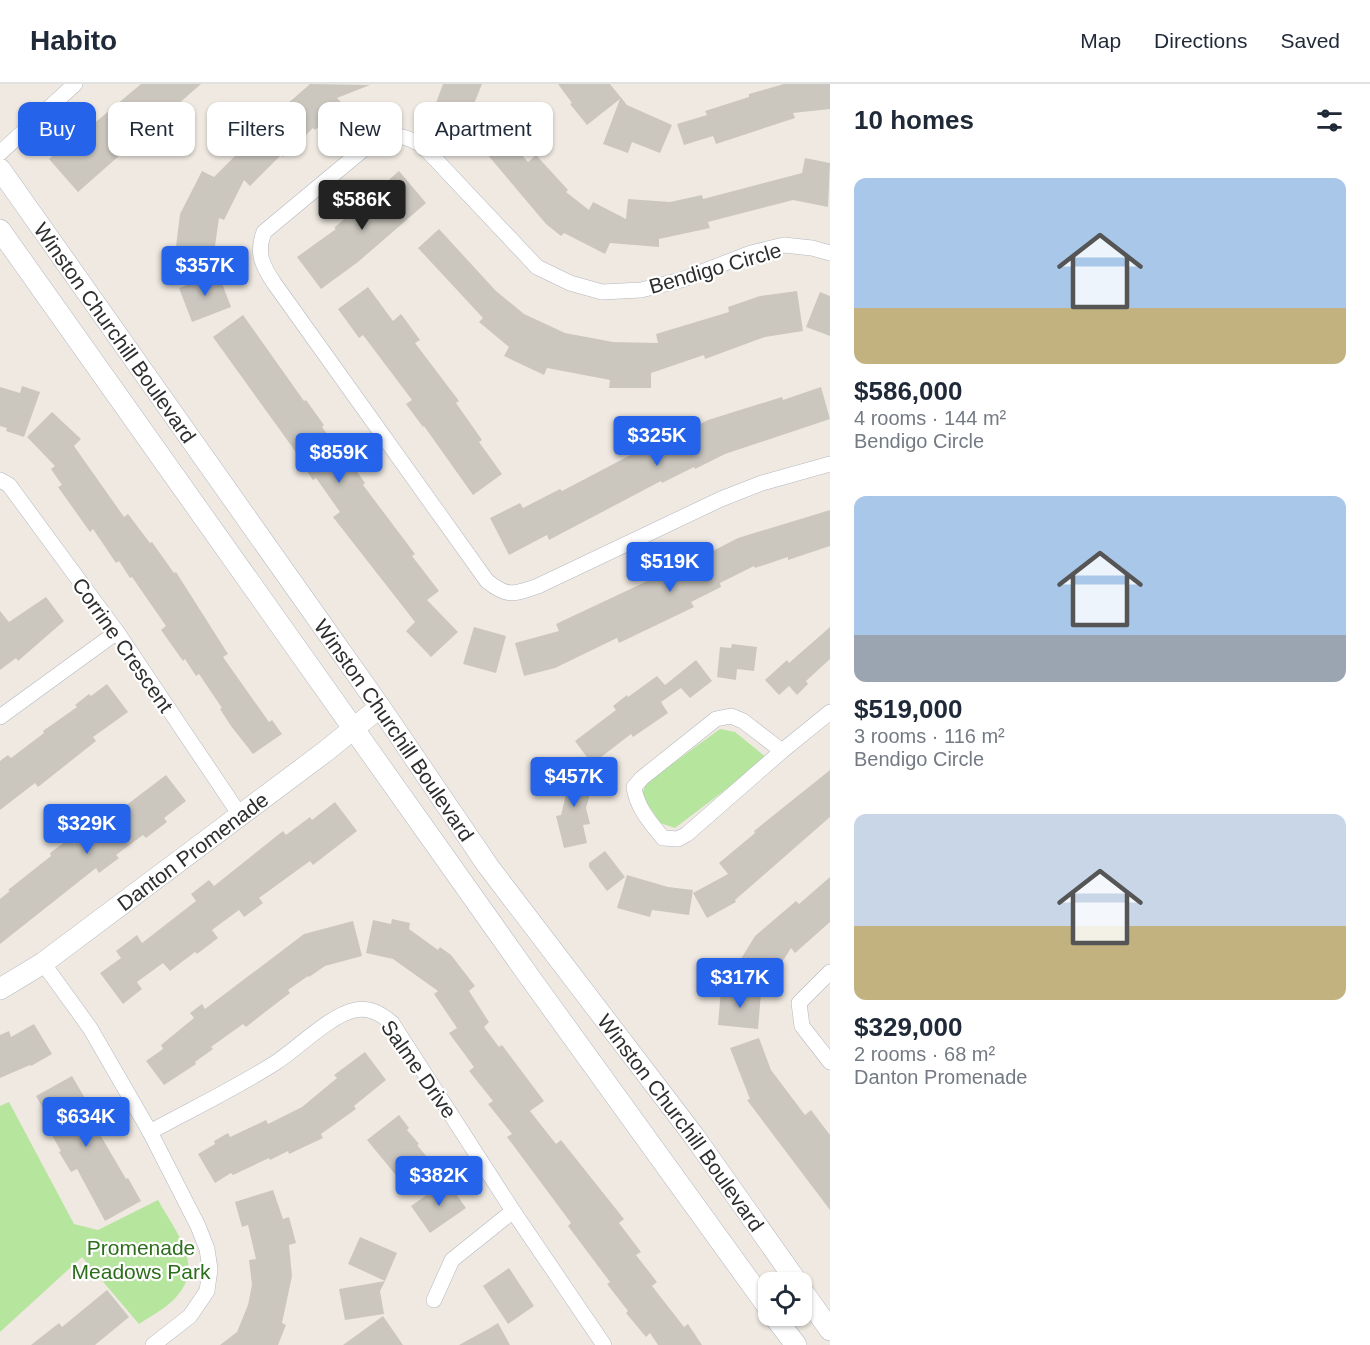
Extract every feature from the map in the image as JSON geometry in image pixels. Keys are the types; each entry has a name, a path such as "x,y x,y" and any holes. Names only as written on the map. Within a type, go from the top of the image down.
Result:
{"main road":[{"name":"Winston Churchill Boulevard","path":"0,169 380,707 488,866 694,1136 790,1272"},
{"name":"Winston Churchill Boulevard","path":"0,230 353,729 758,1293"},
{"name":"Danton Promenade","path":"0,989 43,963 380,707"},
{"path":"812,1305 830,1330"},
{"path":"782,1326 796,1345"}],"street":[{"path":"0,153 75,84"},
{"name":"Bendigo Circle","path":"830,253 812,248 784,245 751,253 681,280 641,290 602,292 570,283 537,267 422,145 406,137 393,134 377,138 264,232 259,245 264,268 274,283 487,581 499,591 513,594 538,586 721,499 762,483 830,464"},
{"name":"Corrine Crescent","path":"0,480 9,485 117,632 240,815"},
{"path":"0,717 117,632"},
{"path":"782,750 743,721 730,716 716,719 642,778 634,787 636,799 642,811 663,838 678,839 687,834 782,750 830,712"},
{"path":"43,963 90,1028 150,1132 198,1226 207,1249 210,1269 207,1291 190,1316 153,1345"},
{"path":"830,972 799,1003 802,1026 830,1062"},
{"name":"Salme Drive","path":"150,1132 275,1063 340,1015 367,1008 380,1013 392,1023 513,1211 604,1345"},
{"path":"435,1300 452,1260 513,1211"}],"green space":[{"path":"720,729 735,732 767,758 675,828 660,823 642,795 646,783"},
{"name":"Promenade Meadows Park","path":"9,1102 74,1224 98,1230 158,1200 186,1252 188,1265 187,1277 181,1290 170,1303 139,1324 82,1257 0,1332 0,1106"}],"building":[{"path":"141,84 201,84 180,102 120,102"},
{"path":"310,84 370,85 337,98 341,102 318,102 318,127 315,130 313,128 306,135 306,102 289,102"},
{"path":"443,84 482,84 475,102 436,102"},
{"path":"558,84 610,84 627,105 672,125 660,153 632,142 628,153 603,144 620,99 587,125"},
{"path":"784,84 830,84 830,109 793,113 795,118 716,144 713,136 684,145 677,124 707,115 705,111 749,97 749,94"},
{"path":"108,112 108,156 119,156 78,192 49,159 52,156 96,156 96,122"},
{"path":"235,156 280,156 250,186 244,180 224,220 219,218 213,260 216,269 174,263 180,214 202,171 214,177"},
{"path":"489,156 523,156 528,162 537,156 568,190 566,192 589,210 593,202 626,219 628,199 670,202 702,195 703,199 802,173 805,158 830,163 828,207 793,200 708,222 710,228 659,239 659,247 610,243 605,254 564,233 561,236 546,224"},
{"path":"399,171 426,203 358,262 321,289 297,257 336,229 334,228"},
{"path":"439,229 496,291 524,314 565,333 613,342 658,343 656,334 729,312 728,307 760,296 797,291 803,331 765,337 705,359 704,355 651,373 651,388 609,388 610,380 547,368 544,375 504,356 509,347 479,322 483,318 418,248"},
{"path":"218,273 231,307 192,322 179,288"},
{"path":"368,287 393,321 401,314 420,340 415,343 459,401 456,403 482,440 479,442 502,474 473,495 406,404 412,400 363,335 359,338 338,309"},
{"path":"820,292 830,296 830,336 806,327"},
{"path":"243,315 304,401 306,400 324,425 322,427 346,460 348,459 365,483 363,485 415,554 412,556 439,591 427,600 458,632 431,657 406,631 415,622 333,517 340,512 316,478 313,480 296,456 298,455 213,337"},
{"path":"22,386 40,392 24,437 6,431 7,428 0,426 0,387 20,393"},
{"path":"821,387 830,419 725,454 662,483 661,481 549,540 547,535 509,555 490,518 520,503 523,508 560,489 562,491 644,448 643,445 671,431 674,437 708,420 782,397 783,400"},
{"path":"52,412 81,439 74,446 124,517 128,514 174,573 176,572 228,654 223,657 269,722 272,720 282,734 253,754 231,726 199,674 196,676 185,659 183,661 161,630 166,626 132,577 130,578 119,561 116,563 93,529 90,532 58,487 62,485 51,469 55,466 27,437"},
{"path":"830,510 830,546 788,560 788,557 755,568 754,566 720,583 721,587 691,602 694,607 619,643 617,638 555,668 524,676 515,643 559,631 556,624 675,568 676,570 738,538"},
{"path":"46,597 64,621 18,661 16,658 0,670 0,611 9,622"},
{"path":"474,627 506,636 496,673 463,664"},
{"path":"830,627 830,659 806,681 808,684 797,695 789,686 779,695 765,680 787,660 789,663"},
{"path":"732,644 757,647 754,671 737,669 736,680 717,677 720,647 731,648"},
{"path":"696,660 712,681 690,698 681,688 661,702 668,713 633,737 631,734 592,764 575,741 616,710 613,706 627,695 628,697 657,676 665,685"},
{"path":"107,684 128,712 93,737 96,741 38,787 35,783 0,810 0,761 8,755 11,758 77,707 75,705 89,694 91,696"},
{"path":"558,770 594,780 586,808 590,824 583,825 587,843 564,848 556,816 561,815 567,790 554,787"},
{"path":"830,770 830,817 735,900 736,902 707,918 693,893 728,874 719,863 755,833 754,831"},
{"path":"166,775 186,801 164,818 167,822 146,838 143,835 116,855 119,858 99,873 96,868 0,944 0,899 10,891 8,890 70,838 74,844 98,826 96,822 117,806 120,810"},
{"path":"335,802 357,831 313,865 310,861 259,898 263,903 244,917 239,910 212,930 218,938 197,954 195,952 170,971 163,963 137,982 142,989 123,1004 100,973 121,958 116,951 137,935 142,943 196,901 191,894 209,880 214,886 283,831 286,835 310,817 312,820"},
{"path":"605,851 625,877 607,891 589,867 589,863"},
{"path":"627,875 668,887 693,890 689,915 652,910 650,917 617,908"},
{"path":"830,877 830,922 795,953 791,948 767,986 736,967 755,936 796,901 799,904"},
{"path":"392,919 410,923 409,929 438,950 440,947 451,955 475,986 469,991 489,1022 484,1027 499,1047 502,1045 544,1101 530,1111 556,1144 561,1140 624,1219 619,1223 641,1252 636,1255 657,1282 652,1286 684,1327 688,1324 702,1345 658,1345 650,1333 646,1337 626,1313 628,1311 607,1284 610,1282 568,1226 571,1223 507,1137 512,1134 488,1104 493,1101 469,1071 474,1067 449,1033 457,1028 434,994 438,991 393,959 366,953 373,920 391,924"},
{"path":"353,921 362,956 325,966 308,976 288,990 290,993 246,1027 243,1024 211,1047 213,1049 195,1062 196,1064 164,1085 146,1061 163,1049 161,1045 194,1018 190,1013 202,1004 205,1009 304,934"},
{"path":"721,989 761,993 758,1029 718,1025"},
{"path":"34,1024 52,1054 31,1066 0,1078 0,1035 9,1031 11,1037"},
{"path":"759,1038 771,1070 805,1115 811,1110 830,1135 830,1210 747,1100 750,1099 730,1048"},
{"path":"365,1052 386,1080 354,1106 356,1109 321,1134 323,1138 289,1154 288,1151 233,1175 231,1173 215,1183 198,1154 228,1133 230,1137 266,1120 268,1124 302,1107 337,1078 334,1075"},
{"path":"72,1076 100,1124 95,1126 141,1201 105,1221 77,1169 71,1172 59,1152 61,1151 46,1125 51,1122 36,1096"},
{"path":"399,1115 409,1128 407,1130 419,1144 417,1145 432,1163 404,1185 367,1140"},
{"path":"447,1181 466,1208 430,1233 411,1206"},
{"path":"273,1190 283,1219 289,1217 296,1243 289,1245 292,1276 282,1323 286,1325 278,1345 220,1345 237,1332 248,1305 252,1285 249,1260 256,1259 248,1225 242,1227 235,1202"},
{"path":"360,1237 397,1253 385,1281 348,1264"},
{"path":"509,1268 534,1306 508,1324 483,1286"},
{"path":"385,1281 380,1291 384,1314 345,1320 339,1289"},
{"path":"107,1290 129,1317 95,1345 31,1345 59,1323 62,1327"},
{"path":"383,1316 403,1345 343,1345"},
{"path":"498,1323 510,1345 459,1345 490,1328"}]}
